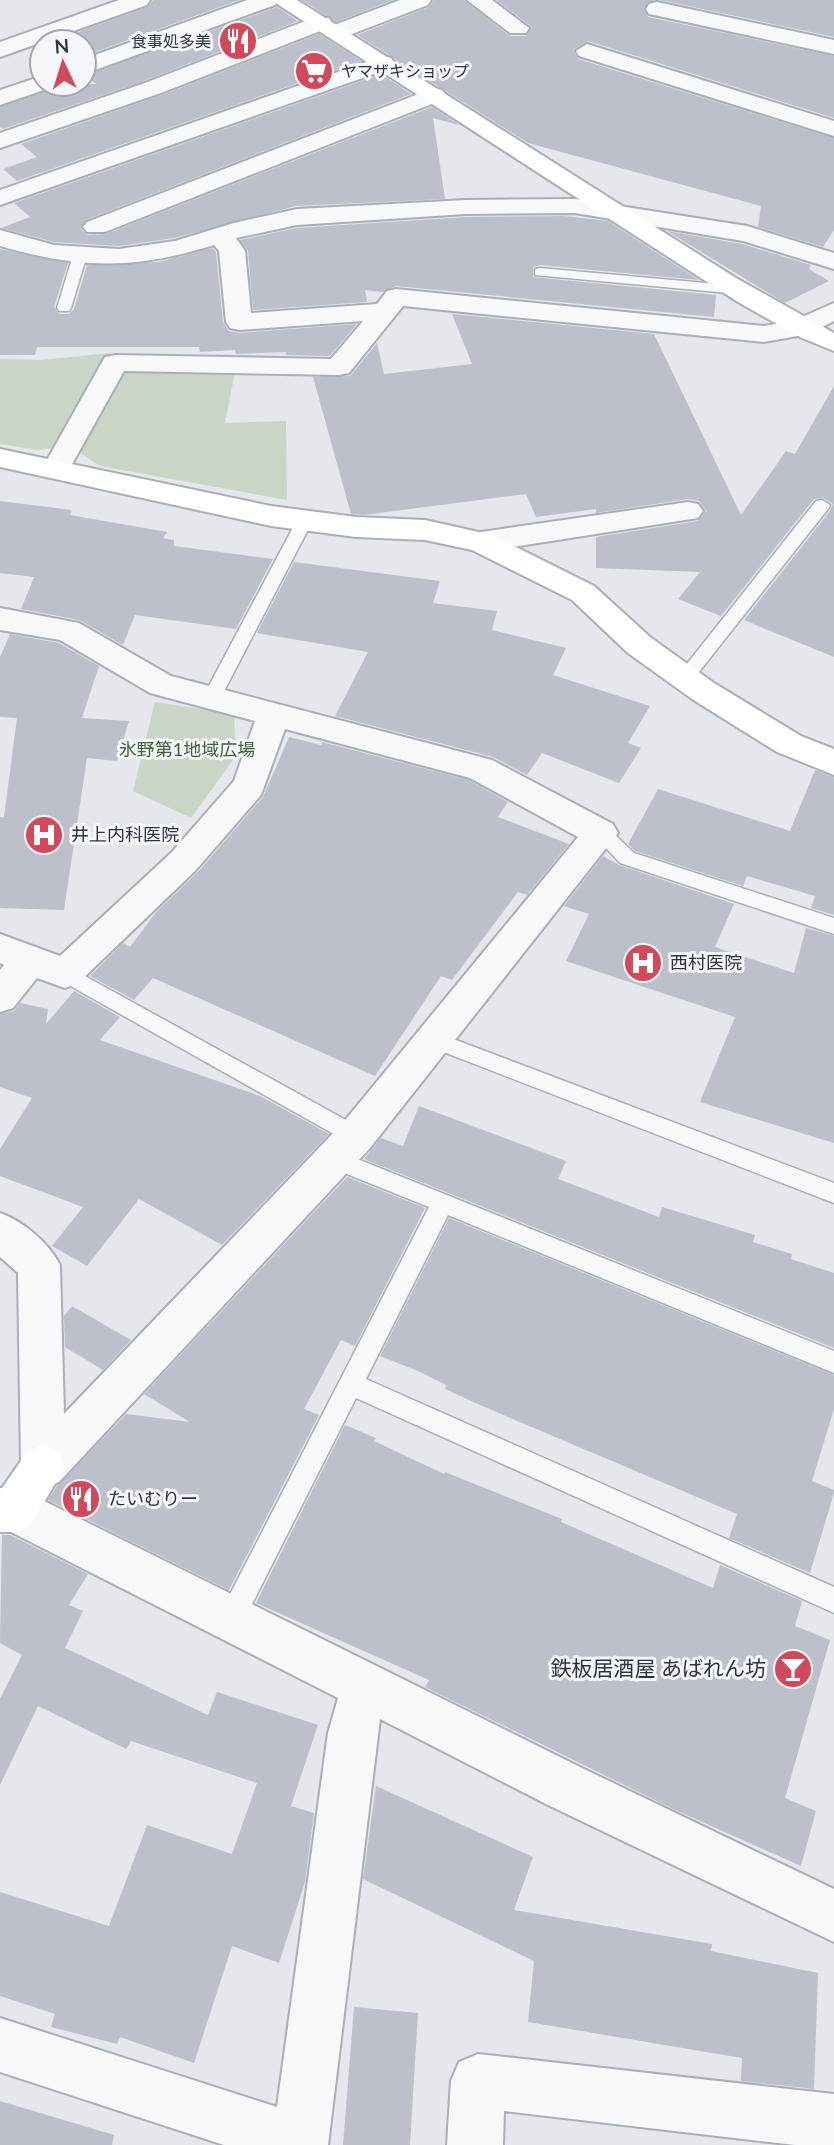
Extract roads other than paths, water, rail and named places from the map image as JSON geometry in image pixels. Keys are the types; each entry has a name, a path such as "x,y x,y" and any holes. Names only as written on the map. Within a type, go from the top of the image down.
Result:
{"street":[{"path":"0,50 139,0"},
{"path":"98,62 267,0"},
{"path":"282,0 608,209 800,328 834,343"},
{"path":"0,141 329,28 420,0"},
{"path":"478,0 519,29"},
{"path":"657,9 834,47"},
{"path":"587,51 834,129"},
{"path":"0,198 383,63"},
{"path":"0,98 28,88"},
{"path":"0,238 53,253 80,255 119,257 178,248 192,223 434,95"},
{"path":"96,227 466,207 575,206 608,209 747,234 834,261"},
{"path":"192,223 232,251 239,322 385,311"},
{"path":"56,469 115,363 339,367 396,297 764,334 800,328 834,311"},
{"path":"0,458 271,516 356,527 425,530 481,542 583,593 639,645 685,678 789,744 834,763"},
{"path":"481,542 688,511"},
{"path":"0,620 68,631 161,685 480,769 601,833 436,1040 345,1148 43,1467 7,1510 366,1685 566,1787 834,1916"},
{"path":"0,997 15,955 65,973 183,862 249,786 274,714"},
{"path":"0,1231 39,1265 43,1467"},
{"path":"0,2045 300,2144 352,1732 366,1685"},
{"path":"475,2145 478,2081 834,2122"}],"lane":[{"path":"64,308 80,255"},
{"path":"540,272 739,290"},
{"path":"685,678 822,505"},
{"path":"212,697 305,520"},
{"path":"601,833 627,858 834,926"},
{"path":"65,973 345,1148 443,1203 834,1362"},
{"path":"436,1040 834,1193"},
{"path":"231,1619 443,1203"},
{"path":"351,1384 834,1600"}],"place":[{"name":"食事処多美","path":"238,41"},
{"name":"ヤマザキショップ","path":"314,71"},
{"name":"井上内科医院","path":"44,835"},
{"name":"西村医院","path":"643,963"},
{"name":"たいむりー","path":"81,1499"},
{"name":"鉄板居酒屋 あばれん坊","path":"793,1669"}],"park label":[{"name":"氷野第1地域広場","path":"187,750"}]}
